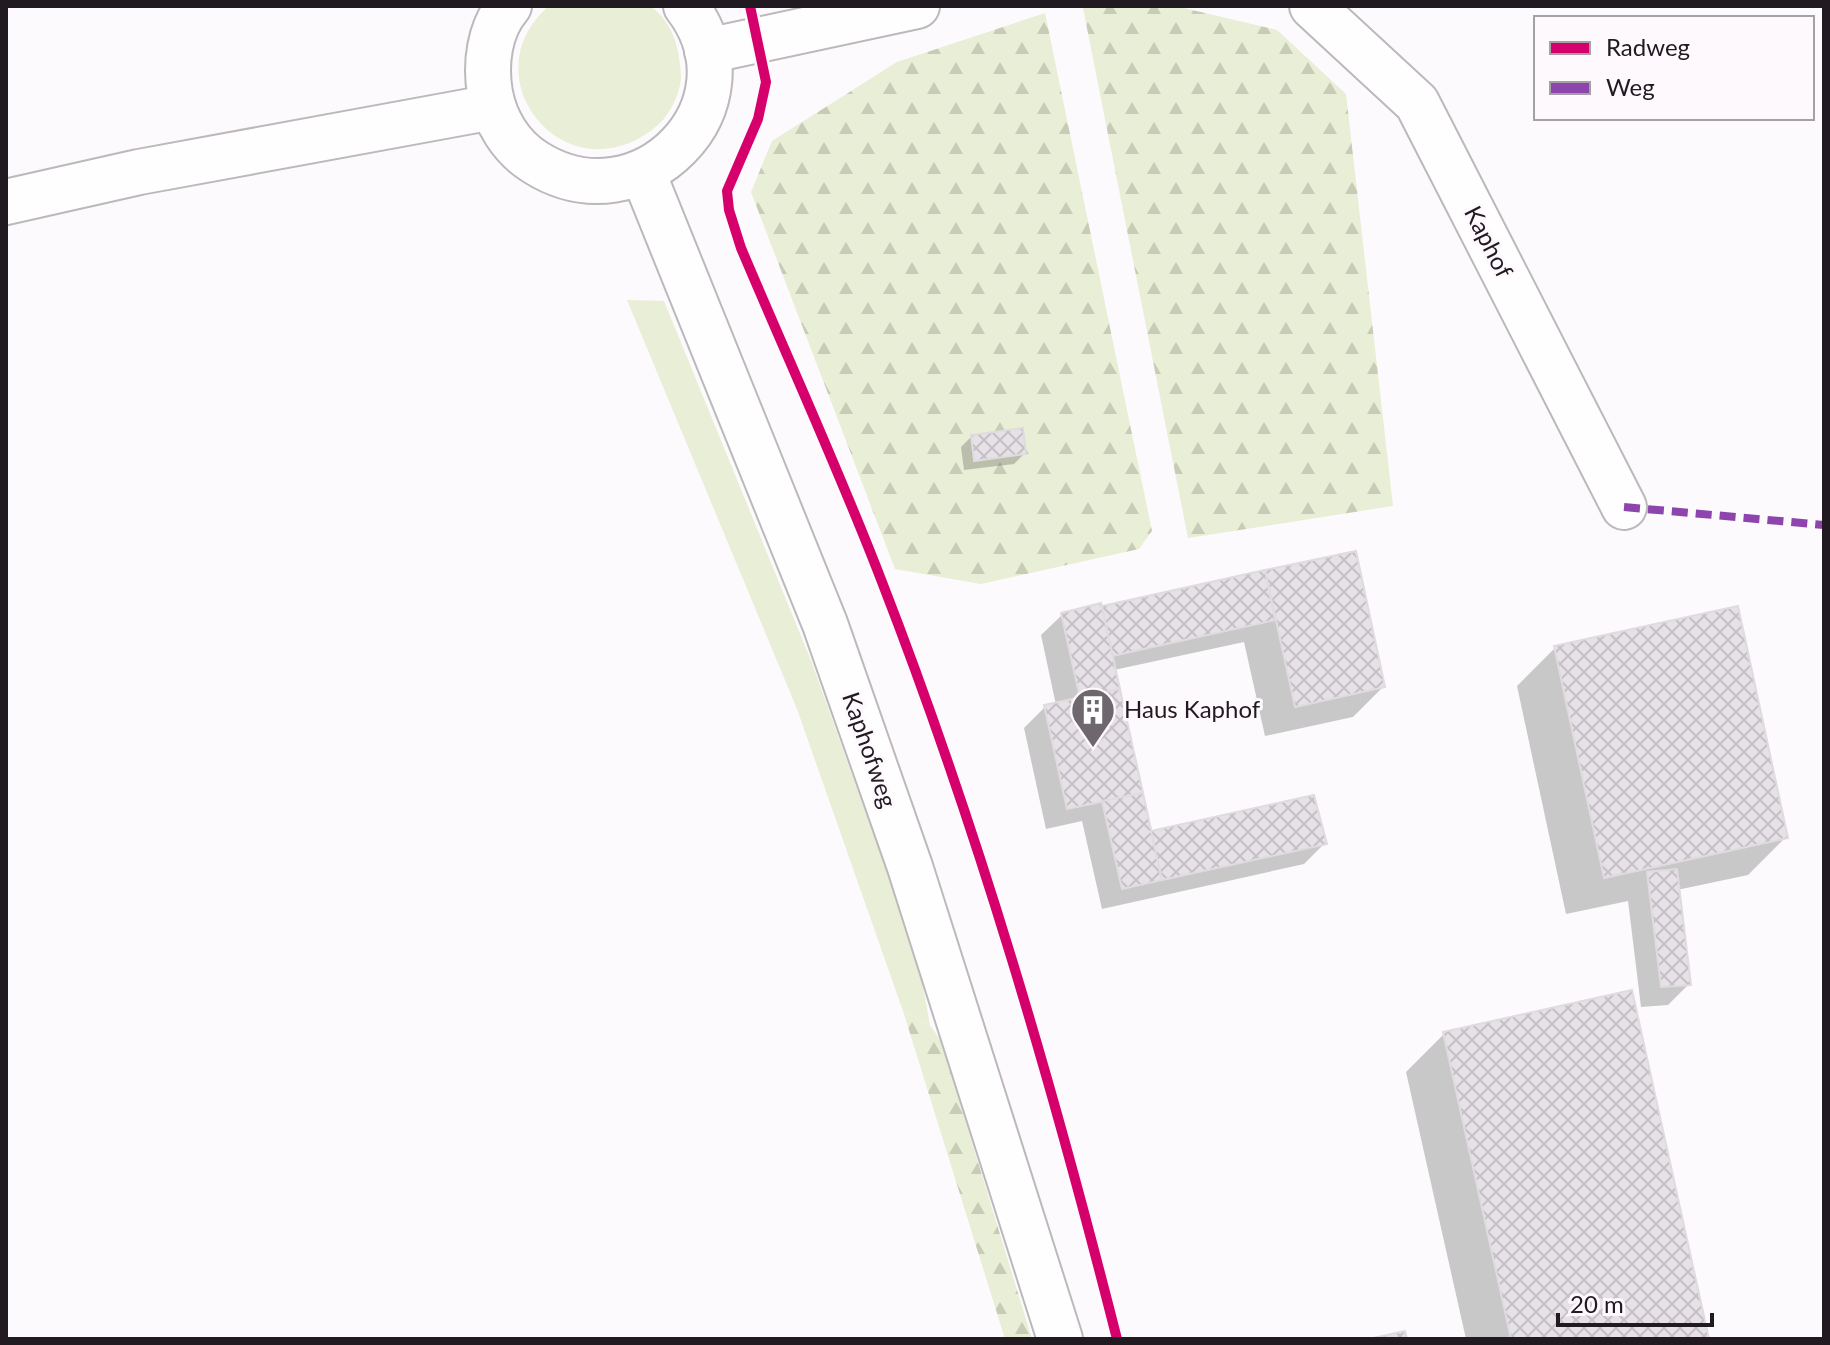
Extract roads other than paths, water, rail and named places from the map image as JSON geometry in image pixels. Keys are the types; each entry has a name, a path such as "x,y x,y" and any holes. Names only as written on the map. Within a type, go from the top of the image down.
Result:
{"main road":[{"path":"509,6 490,43 487,75 493,107 506,135 527,157 553,174 582,182 612,182 643,173 668,159 695,123 709,80 707,51 696,19 686,6"},
{"path":"707,51 917,6"},
{"name":"Kaphof","path":"1312,6 1417,103 1624,507"},
{"path":"6,202 139,172 493,107"},
{"name":"Kaphofweg","path":"643,173 825,624 910,867 1060,1339"}],"place":[{"name":"Haus Kaphof","path":"1093,749"}]}
